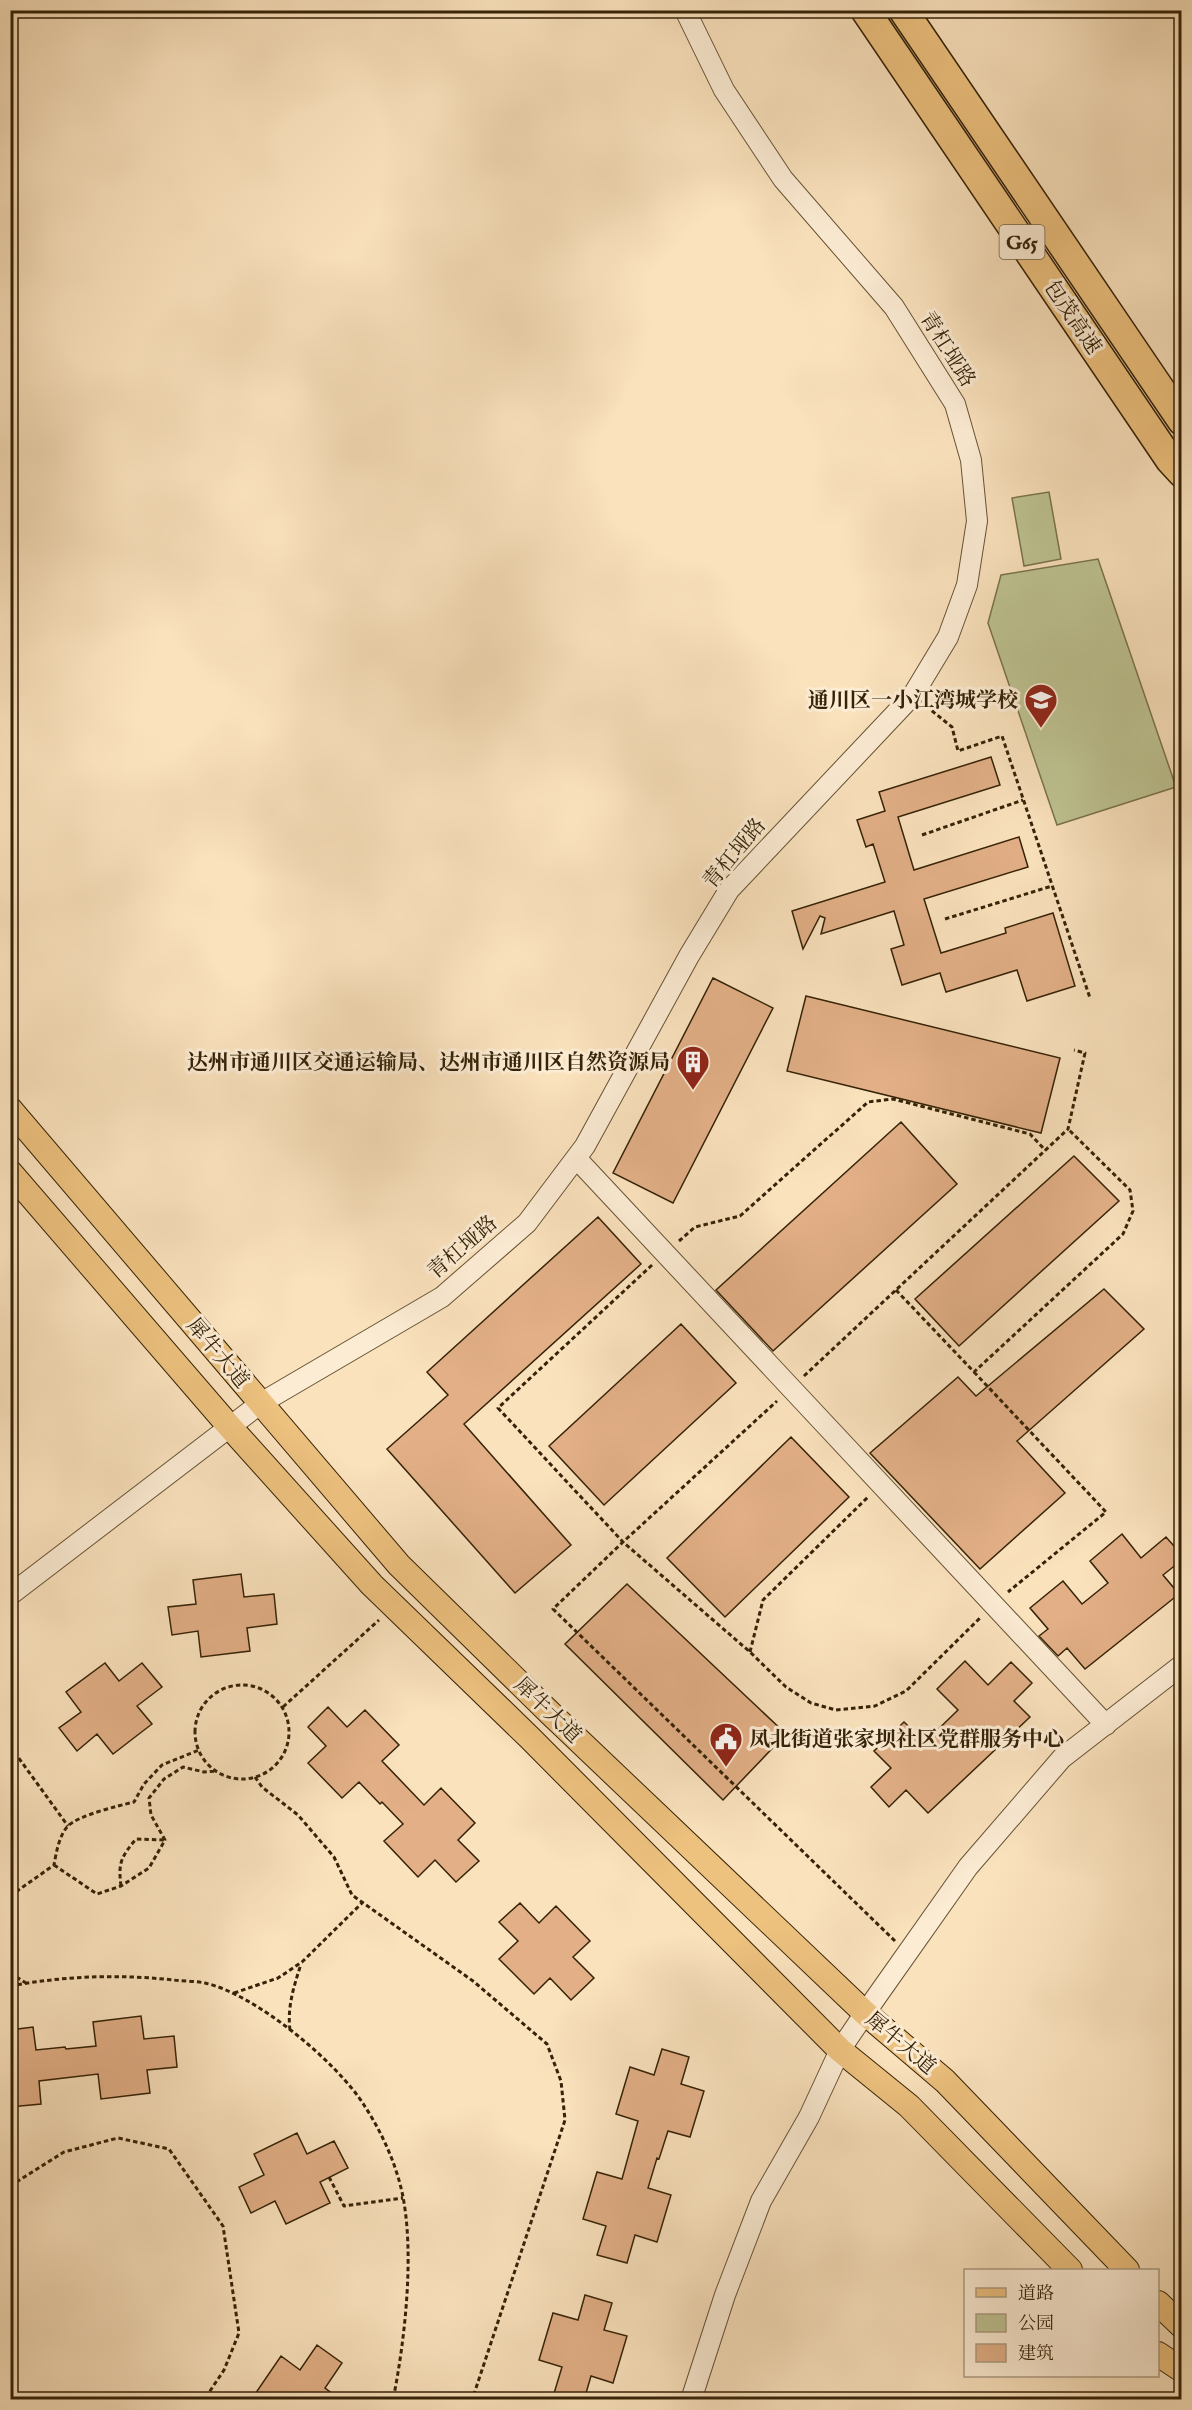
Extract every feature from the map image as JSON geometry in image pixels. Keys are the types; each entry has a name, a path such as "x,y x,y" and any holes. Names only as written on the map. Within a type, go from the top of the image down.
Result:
{"highway":[{"name":"包茂高速","path":"865,10 1170,460 1182,473"},
{"name":"包茂高速","path":"903,10 1182,421"}],"main road":[{"name":"犀牛大道","path":"10,1108 399,1565 865,2013 945,2081 1125,2269"},
{"name":"犀牛大道","path":"10,1172 229,1426 372,1585 530,1738 840,2050 909,2106 1068,2269"},
{"path":"1159,2303 1182,2326"},
{"path":"1159,2355 1182,2370"}],"street":[{"name":"青杠垭路","path":"10,1595 261,1403 442,1297 527,1223 585,1146 689,956 729,890 913,695 948,637 967,585 977,521 970,460 955,404 894,307 783,179 724,90 685,10"},
{"path":"576,1158 1106,1725"},
{"path":"691,2400 725,2295 761,2201 809,2117 840,2050 968,1867 1062,1758 1182,1665"}],"path":[{"path":"913,695 952,727 958,751 1002,736 1090,998"},
{"path":"922,835 1023,800"},
{"path":"945,919 1052,886"},
{"path":"664,1253 695,1227 740,1216 868,1102 893,1099 1030,1134 1045,1150"},
{"path":"974,1372 1123,1234 1133,1211 1130,1190 1068,1129"},
{"path":"896,1290 1106,1512 993,1604 906,1691 875,1706 836,1710 811,1703 786,1687 750,1652 623,1542 553,1609 907,1953"},
{"path":"750,1652 763,1600 881,1484"},
{"path":"283,1707 394,1606"},
{"path":"244,1684 260,1687 273,1695 283,1707 290,1729 285,1752 277,1764 264,1774 234,1778 216,1771 207,1764 199,1750 195,1735 196,1719 203,1705 214,1694 228,1686 244,1684"},
{"path":"10,1746 68,1826"},
{"path":"10,1896 54,1865 57,1850 68,1826 91,1814 134,1802 144,1784 162,1765 199,1750"},
{"path":"165,1840 151,1815 150,1798 164,1779 183,1767 204,1772 216,1771"},
{"path":"255,1777 262,1787 298,1815 334,1857 352,1895 473,1981 547,2044 561,2081 565,2121 472,2400"},
{"path":"121,1886 119,1870 123,1855 136,1839 165,1840"},
{"path":"54,1865 97,1894 121,1886 149,1868 165,1840"},
{"path":"232,1994 278,1978 302,1962 363,1902"},
{"path":"290,2030 288,2017 292,1991 302,1962"},
{"path":"10,1973 26,1983"},
{"path":"10,1986 92,1976 149,1977 206,1983 246,2000 290,2030 323,2057 363,2103 388,2148 403,2198 407,2240 405,2293 399,2369 393,2400"},
{"path":"10,2186 64,2152 118,2138 169,2149 223,2226 239,2333 224,2370 204,2400"},
{"path":"329,2177 344,2206 403,2198"}],"green space":[{"path":"1049,492 1061,559 1024,566 1012,498"},
{"path":"1098,559 1176,787 1057,825 988,623 1001,575"}],"building":[{"path":"991,757 1000,785 898,817 914,870 1019,837 1028,867 924,899 941,953 1006,933 1005,928 1053,913 1075,986 1027,1001 1017,970 946,992 940,973 902,985 891,949 904,945 894,911 821,934 825,918 820,916 803,949 792,911 885,882 873,844 866,847 857,820 885,811 879,792"},
{"name":"达州市通川区交通运输局、达州市通川区自然资源局","path":"713,978 773,1008 673,1203 613,1173"},
{"path":"806,996 1060,1058 1041,1133 787,1071"},
{"path":"901,1122 957,1184 773,1351 716,1290"},
{"path":"1074,1156 1119,1201 959,1346 915,1299"},
{"path":"598,1217 641,1264 464,1424 571,1545 515,1593 387,1449 448,1395 427,1372"},
{"path":"1104,1289 1144,1329 1017,1441 1065,1493 980,1569 870,1453 958,1377 976,1396"},
{"path":"681,1324 736,1383 604,1505 549,1446"},
{"path":"791,1437 849,1497 725,1617 667,1558"},
{"path":"1122,1534 1141,1558 1166,1537 1182,1555 1182,1560 1163,1575 1179,1594 1085,1669 1067,1648 1058,1656 1039,1636 1048,1629 1030,1608 1063,1581 1082,1604 1108,1583 1090,1561"},
{"path":"241,1574 244,1597 274,1594 277,1624 247,1628 250,1651 201,1657 198,1631 172,1635 168,1607 196,1604 193,1580"},
{"path":"627,1584 786,1734 723,1800 565,1644"},
{"path":"965,1661 988,1685 1011,1662 1032,1683 1014,1701 1030,1717 928,1813 906,1790 889,1807 871,1787 891,1768 874,1751 904,1722 925,1742 958,1710 937,1689"},
{"path":"105,1663 119,1681 142,1663 162,1687 137,1706 152,1724 113,1754 97,1734 77,1751 59,1728 81,1712 66,1692"},
{"path":"328,1707 347,1727 365,1710 399,1745 382,1761 424,1805 441,1788 475,1823 458,1840 479,1861 456,1882 435,1860 418,1877 384,1841 403,1824 382,1802 380,1804 359,1782 342,1798 308,1763 326,1746 308,1727"},
{"path":"520,1903 539,1923 556,1906 590,1941 573,1957 594,1978 571,2000 550,1978 534,1994 499,1959 518,1941 499,1922"},
{"path":"141,2016 144,2039 174,2036 177,2067 147,2070 150,2093 101,2099 98,2074 39,2081 41,2104 10,2107 10,2030 33,2027 36,2050 96,2046 93,2022"},
{"path":"662,2049 689,2057 681,2084 704,2091 690,2137 668,2131 659,2159 657,2158 648,2188 671,2195 657,2242 635,2235 627,2263 597,2255 606,2226 583,2219 597,2172 622,2179 638,2121 616,2114 630,2067 654,2075"},
{"path":"297,2133 307,2154 334,2141 348,2168 320,2182 330,2203 286,2224 275,2201 251,2213 239,2187 264,2175 254,2154"},
{"path":"585,2295 612,2303 604,2330 627,2336 613,2383 591,2376 584,2400 552,2400 562,2367 539,2360 553,2313 578,2320"},
{"path":"317,2345 342,2363 325,2388 341,2400 251,2400 281,2356 300,2370"}],"place":[{"name":"通川区一小江湾城学校","path":"1041,729"},
{"name":"达州市通川区交通运输局、达州市通川区自然资源局","path":"693,1091"},
{"name":"凤北街道张家坝社区党群服务中心","path":"726,1768"}]}
